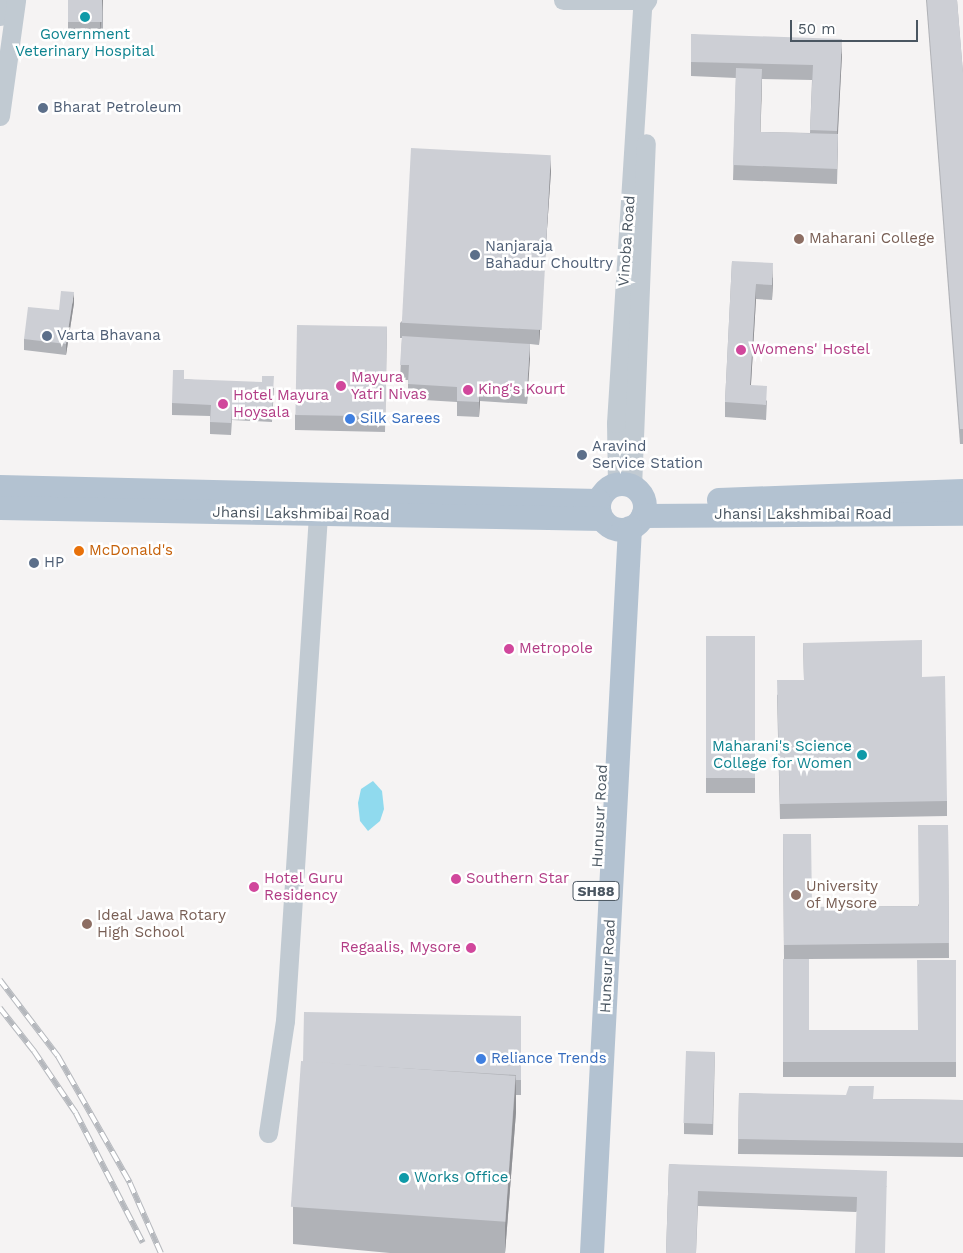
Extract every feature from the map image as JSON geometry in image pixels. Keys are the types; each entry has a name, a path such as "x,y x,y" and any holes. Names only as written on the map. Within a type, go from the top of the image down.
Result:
{"main road":[{"name":"Jhansi Lakshmibai Road","path":"0,488 623,508 963,514"},
{"name":"Jhansi Lakshmibai Road","path":"0,508 318,515 623,508 963,491"},
{"name":"Hunusur Road","path":"576,1253 623,508"},
{"name":"Hunsur Road","path":"592,1253 623,508"}],"street":[{"path":"0,16 2,0"},
{"path":"0,111 16,0"},
{"path":"563,0 638,0"},
{"name":"Vinoba Road","path":"623,508 618,384 642,7 649,0"},
{"path":"268,1133 285,1021 318,515"}],"water":[{"path":"373,781 382,791 384,809 380,821 368,831 360,821 358,803 361,789"}],"building":[{"name":"Government Veterinary Hospital","path":"68,0 102,0 102,22 68,22"},
{"path":"927,0 957,0 963,73 963,429 960,429"},
{"path":"691,34 842,39 837,131 810,130 813,65 691,62"},
{"path":"736,68 762,69 760,132 838,134 837,169 733,165"},
{"name":"Nanjaraja Bahadur Choultry","path":"411,148 551,155 542,330 402,323"},
{"name":"Womens' Hostel","path":"732,261 773,263 772,285 756,284 750,385 767,386 766,405 725,402"},
{"name":"Varta Bhavana","path":"61,291 74,292 66,344 24,339 28,307 59,310"},
{"name":"Mayura Yatri Nivas","path":"297,325 387,327 385,417 295,415"},
{"name":"King's Kourt","path":"402,336 530,344 527,389 480,386 479,402 457,401 457,387 408,384 409,365 400,365"},
{"name":"Hotel Mayura Hoysala","path":"173,370 184,370 184,379 262,382 262,376 274,376 272,410 232,409 231,423 210,422 211,405 172,403"},
{"path":"706,636 755,636 755,778 706,778"},
{"name":"Maharani's Science College for Women","path":"922,640 922,677 945,676 947,801 780,804 777,680 804,680 803,643"},
{"path":"918,825 948,825 949,943 784,945 783,834 811,834 812,907 919,906"},
{"path":"783,959 809,959 809,1030 918,1030 917,960 956,960 956,1062 783,1062"},
{"path":"304,1012 521,1016 521,1080 516,1080 516,1075 303,1062"},
{"path":"686,1051 715,1052 712,1124 683,1123"},
{"name":"Works Office","path":"301,1061 515,1076 505,1222 291,1207"},
{"path":"849,1086 874,1086 873,1099 963,1100 963,1143 738,1139 739,1093 846,1095"},
{"path":"669,1164 887,1171 885,1253 855,1253 857,1197 698,1191 696,1253 666,1253"}],"railway":[{"path":"0,980 58,1056 130,1183 161,1253"},
{"path":"0,1008 34,1051 76,1113 143,1243"}],"place":[{"name":"Government Veterinary Hospital","path":"85,17"},
{"name":"Bharat Petroleum","path":"43,108"},
{"name":"Maharani College","path":"799,239"},
{"name":"Nanjaraja Bahadur Choultry","path":"475,255"},
{"name":"Varta Bhavana","path":"47,336"},
{"name":"Womens' Hostel","path":"741,350"},
{"name":"Mayura Yatri Nivas","path":"341,386"},
{"name":"King's Kourt","path":"468,390"},
{"name":"Hotel Mayura Hoysala","path":"223,404"},
{"name":"Silk Sarees","path":"350,419"},
{"name":"Aravind Service Station","path":"582,455"},
{"name":"McDonald's","path":"79,551"},
{"name":"HP","path":"34,563"},
{"name":"Metropole","path":"509,649"},
{"name":"Maharani's Science College for Women","path":"862,755"},
{"name":"Southern Star","path":"456,879"},
{"name":"Hotel Guru Residency","path":"254,887"},
{"name":"University of Mysore","path":"796,895"},
{"name":"Ideal Jawa Rotary High School","path":"87,924"},
{"name":"Regaalis, Mysore","path":"471,948"},
{"name":"Reliance Trends","path":"481,1059"},
{"name":"Works Office","path":"404,1178"}]}
